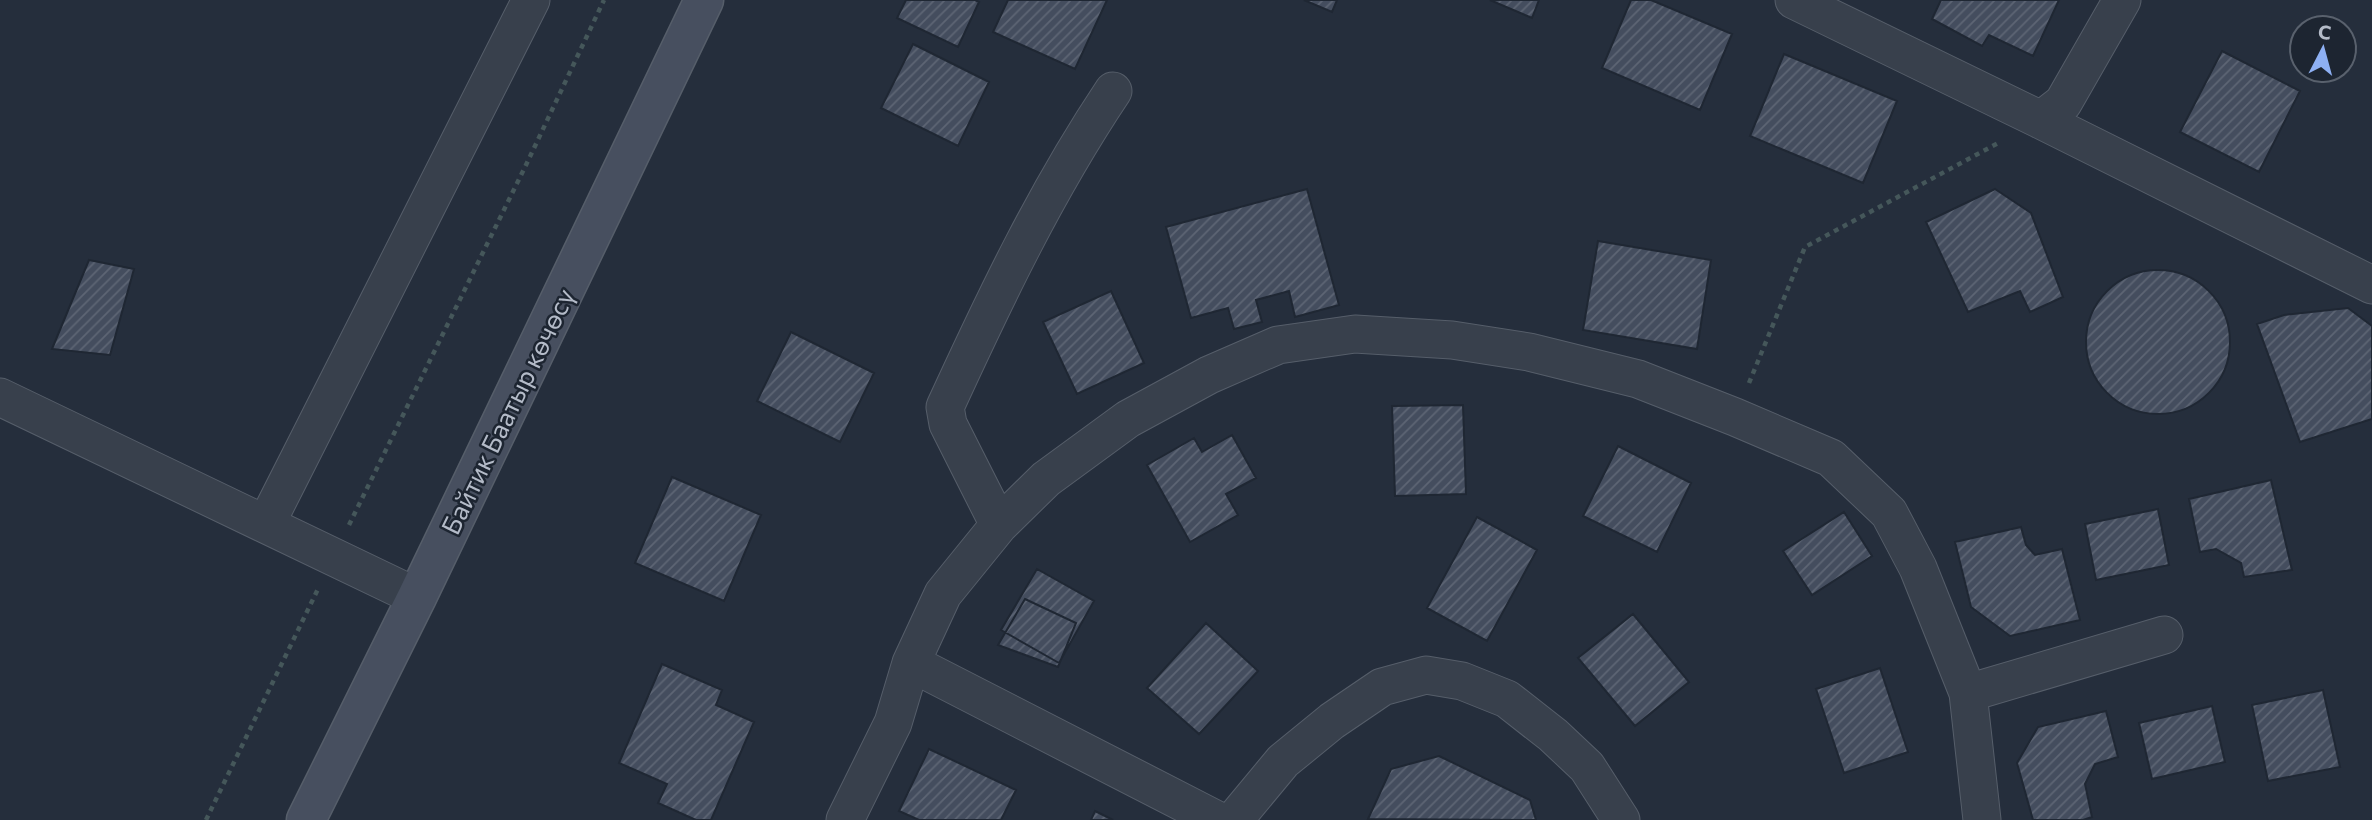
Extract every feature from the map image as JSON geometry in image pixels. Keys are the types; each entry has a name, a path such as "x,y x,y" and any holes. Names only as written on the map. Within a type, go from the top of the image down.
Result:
{"main road":[{"name":"Байтик Баатыр көчөсү","path":"306,820 417,597 704,0"}],"street":[{"path":"266,524 531,0"},
{"path":"1794,0 2372,285"},
{"path":"2041,120 2063,103 2122,0"},
{"path":"999,525 948,424 945,407 1037,216 1081,138 1113,91"},
{"path":"845,820 893,723 911,663 943,594 999,525 1046,479 1128,419 1209,375 1278,345 1355,334 1451,340 1516,350 1638,379 1735,416 1831,458 1889,513 1917,568 1968,693 1982,820"},
{"path":"0,397 417,597"},
{"path":"1968,693 2164,635"},
{"path":"911,663 1217,820"},
{"path":"1234,820 1283,761 1332,720 1382,687 1426,675 1462,681 1507,699 1553,735 1587,767 1621,820"}],"path":[{"path":"206,820 604,0"},
{"path":"1735,416 1805,247 2041,120"}],"building":[{"path":"906,0 979,2 958,47 897,18"},
{"path":"1008,0 1107,0 1075,69 993,32"},
{"path":"1304,0 1337,0 1332,12"},
{"path":"1490,0 1539,0 1532,18"},
{"path":"1631,0 1651,0 1732,34 1700,110 1602,68"},
{"path":"1941,0 2059,0 2033,56 1989,35 1982,46 1932,19"},
{"path":"913,44 989,82 958,146 881,108"},
{"path":"2222,51 2300,91 2259,172 2180,132"},
{"path":"1784,54 1897,101 1863,183 1750,136"},
{"path":"1307,189 1339,305 1295,317 1289,291 1256,300 1262,322 1234,329 1228,308 1191,318 1166,227"},
{"path":"1995,189 2031,213 2063,297 2030,312 2020,291 1968,312 1926,222"},
{"path":"1598,241 1711,260 1697,349 1583,330"},
{"path":"89,260 134,269 110,355 52,349"},
{"path":"2158,270 2186,275 2209,291 2225,314 2230,342 2225,370 2209,393 2186,409 2158,414 2130,409 2107,393 2091,370 2086,342 2091,314 2107,291 2130,275"},
{"path":"1111,291 1144,363 1077,394 1043,322"},
{"path":"2348,308 2372,326 2372,419 2300,442 2257,324 2284,315"},
{"path":"791,332 874,373 840,442 757,401"},
{"path":"1463,405 1466,494 1395,496 1392,406"},
{"path":"1232,435 1256,478 1226,494 1238,515 1190,542 1147,465 1194,438 1202,452"},
{"path":"1618,446 1691,483 1657,552 1583,516"},
{"path":"672,477 761,515 724,601 635,563"},
{"path":"2271,480 2292,570 2244,577 2241,563 2216,549 2200,552 2189,499"},
{"path":"2158,509 2169,565 2096,580 2085,524"},
{"path":"1844,512 1872,556 1812,595 1783,551"},
{"path":"1477,517 1537,550 1487,641 1427,608"},
{"path":"2021,527 2026,545 2035,555 2062,549 2080,620 2010,636 1971,607 1955,542"},
{"path":"1037,569 1094,601 1059,663 1001,630"},
{"path":"1025,599 1076,623 1058,667 998,645"},
{"path":"1633,614 1689,682 1635,726 1578,658"},
{"path":"1206,623 1258,671 1199,734 1147,688"},
{"path":"662,664 722,690 716,705 754,722 711,820 696,820 658,803 667,784 619,763"},
{"path":"1880,668 1908,752 1844,773 1816,689"},
{"path":"2323,690 2340,767 2268,781 2252,705"},
{"path":"2212,706 2225,762 2152,779 2139,723"},
{"path":"2106,711 2118,757 2095,764 2085,784 2092,817 2083,820 2033,820 2017,763 2038,727"},
{"path":"929,749 1016,790 1001,820 919,820 899,811"},
{"path":"1439,756 1530,800 1536,820 1368,819 1391,769"},
{"path":"1095,811 1113,820 1091,820"}]}
